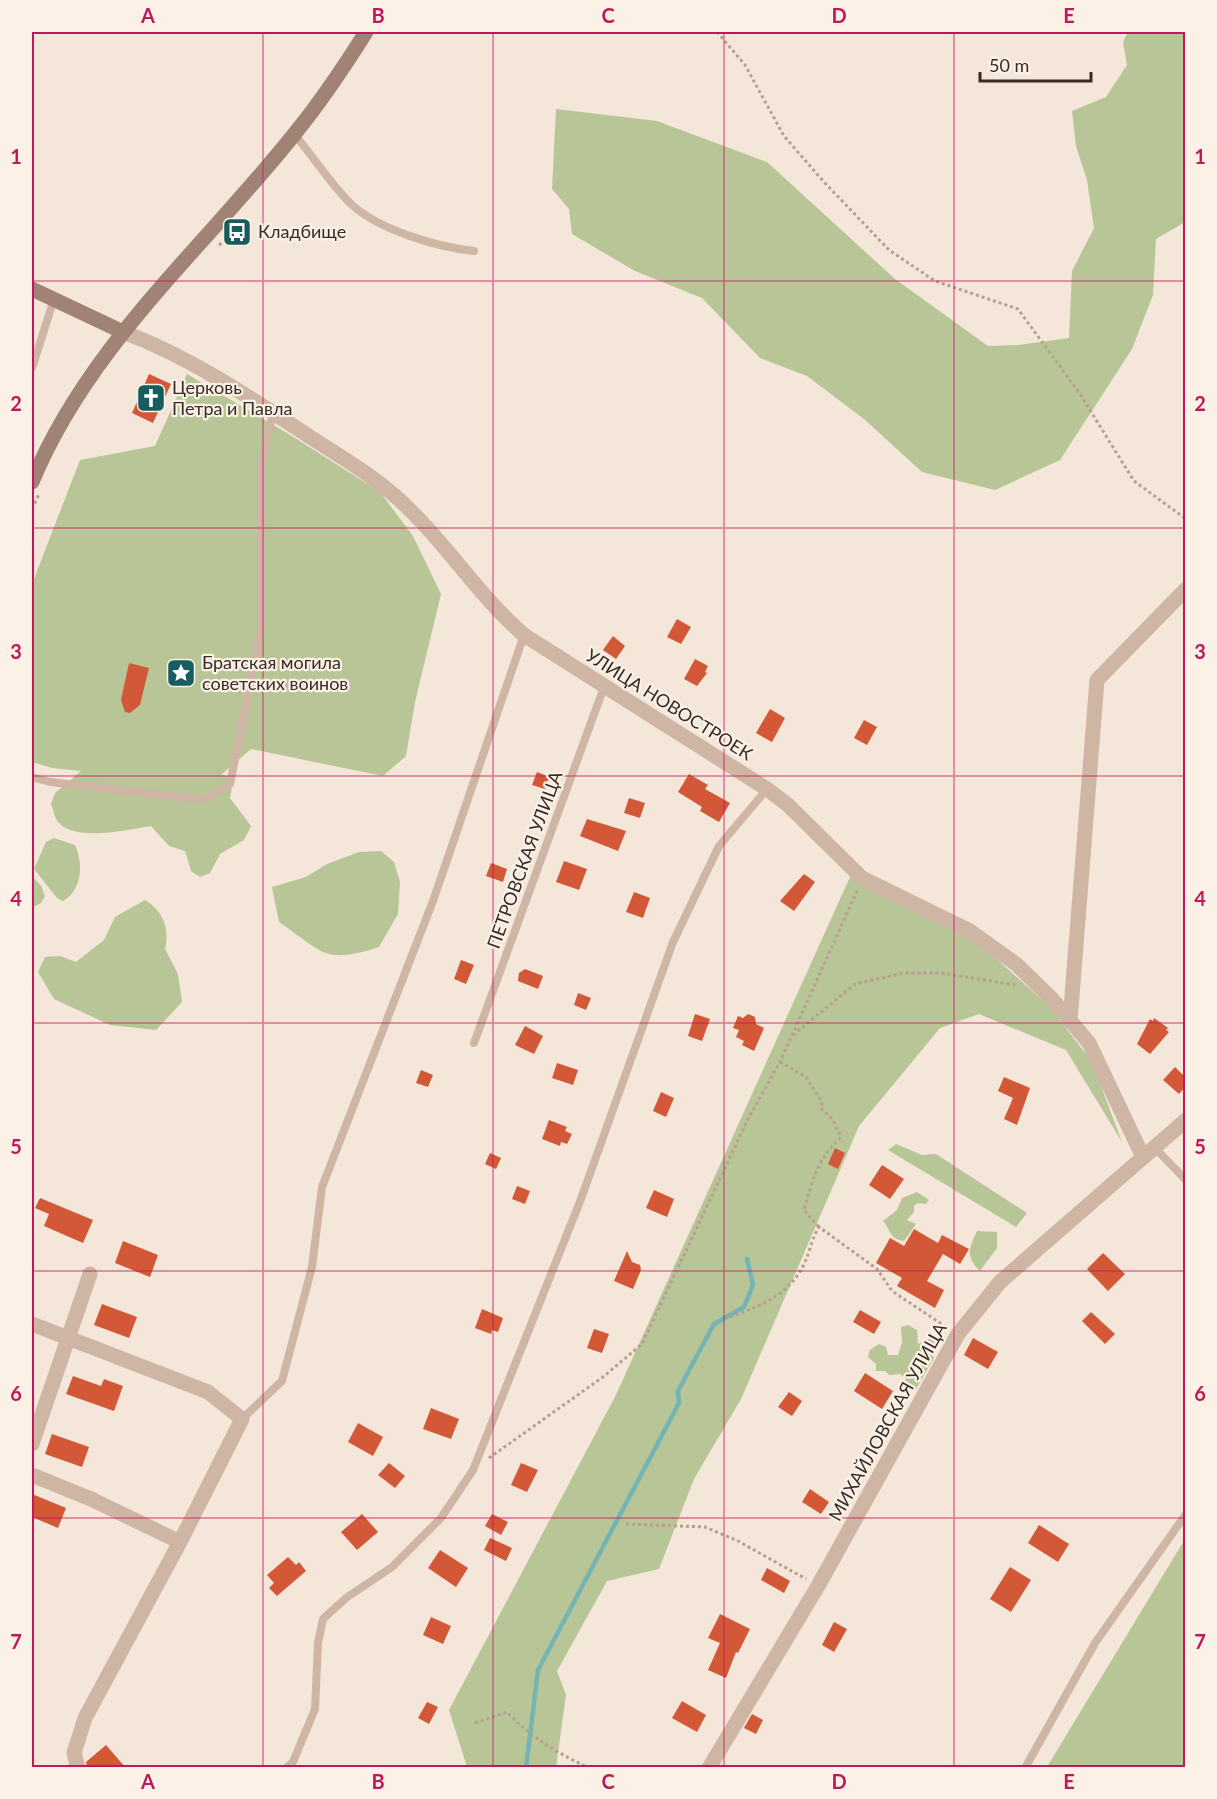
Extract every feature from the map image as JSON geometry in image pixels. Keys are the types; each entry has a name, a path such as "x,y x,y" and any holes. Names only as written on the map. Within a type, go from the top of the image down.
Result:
{"main road":[{"path":"36,486 66,413 123,332 294,134 333,85 366,32"},
{"path":"32,289 123,332"}],"street":[{"name":"УЛИЦА НОВОСТРОЕК","path":"123,332 174,354 273,412 378,481 410,509 501,616 524,635 767,789 788,805 862,878 970,931 1016,964 1089,1043 1148,1152"},
{"path":"1070,1020 1097,680 1185,589"},
{"name":"МИХАЙЛОВСКАЯ УЛИЦА","path":"709,1767 818,1586 958,1334 1000,1282 1185,1120"},
{"path":"32,1444 66,1338 90,1274"},
{"path":"32,1324 208,1392 242,1419 180,1542 85,1718 74,1753 78,1767"},
{"path":"32,1475 91,1499 180,1542"}],"lane":[{"path":"294,134 351,204 394,230 443,248 474,251"},
{"path":"32,368 54,299"},
{"path":"32,777 50,782 205,800 230,784 261,630 262,463 273,412"},
{"path":"242,1419 282,1381 312,1268 322,1187 433,901 524,635"},
{"name":"ПЕТРОВСКАЯ УЛИЦА","path":"474,1043 604,687"},
{"path":"286,1767 292,1762 315,1709 318,1643 323,1619 346,1598 392,1567 441,1518 473,1470 581,1199 673,942 719,846 767,789"},
{"path":"1148,1152 1185,1180"},
{"path":"1025,1767 1095,1643 1185,1514"}],"path":[{"path":"717,32 745,64 784,136 889,250 935,282 1018,309 1080,394 1134,481 1185,519"},
{"path":"218,246 237,232"},
{"path":"32,509 36,486"},
{"path":"473,1470 603,1377 642,1344 693,1240 749,1116 780,1062 862,878"},
{"path":"791,1036 855,984 904,973 952,974 1007,981 1025,988"},
{"path":"780,1062 806,1077 822,1102 821,1108 833,1120 841,1137 826,1152 816,1168 804,1210 819,1227 876,1269 892,1292 958,1334"},
{"path":"730,1317 758,1307 781,1295 791,1286 804,1264 819,1227"},
{"path":"626,1524 705,1527 738,1541 818,1586"},
{"path":"475,1723 507,1712 526,1733 589,1767"}],"green space":[{"path":"1128,32 1185,32 1185,222 1156,239 1153,295 1132,349 1060,460 995,490 922,472 864,419 807,376 760,358 702,298 635,271 572,234 569,209 552,189 556,109 657,121 767,162 895,279 988,346 1018,345 1069,338 1072,271 1094,228 1087,180 1076,146 1072,111 1106,97 1127,65 1123,42"},
{"path":"187,374 292,436 380,492 413,536 441,594 415,702 406,756 383,776 251,749 221,775 227,776 232,787 230,798 251,826 244,840 220,854 210,873 200,877 191,871 185,851 169,846 151,826 102,833 76,832 66,828 58,822 51,804 55,793 81,771 52,768 32,762 32,584 80,460 155,446"},
{"path":"54,838 75,845 78,852 80,875 78,883 70,896 63,901 57,898 34,869 46,842"},
{"path":"381,851 394,862 400,882 398,914 379,947 346,955 325,953 279,922 272,887 306,877 327,864 359,852"},
{"path":"32,876 41,886 45,896 41,903 32,908"},
{"path":"850,877 981,945 1050,1007 1092,1062 1122,1142 1066,1050 979,1014 940,1028 859,1126 741,1399 694,1479 659,1569 607,1581 557,1671 566,1695 556,1767 467,1767 449,1710 616,1395"},
{"path":"145,900 156,909 164,921 167,934 165,949 178,974 182,1002 156,1030 110,1025 54,999 38,972 45,957 60,956 76,962 104,940 115,917"},
{"path":"896,1144 922,1155 936,1154 1027,1213 1016,1227 888,1150"},
{"path":"917,1192 929,1200 926,1204 917,1203 914,1206 914,1212 907,1220 916,1224 904,1241 899,1240 893,1236 883,1221 897,1210 902,1198"},
{"path":"977,1231 997,1232 997,1248 980,1271 970,1257 972,1242"},
{"path":"908,1325 917,1330 918,1344 933,1337 941,1341 937,1350 929,1351 934,1358 915,1391 908,1391 905,1378 900,1374 889,1375 885,1371 876,1371 876,1364 868,1357 870,1350 879,1344 886,1347 888,1355 898,1355 902,1343 901,1327"},
{"path":"1185,1539 1185,1767 1047,1767"}],"building":[{"name":"Церковь Петра и Павла","path":"149,374 171,384 153,423 132,413"},
{"path":"677,619 691,627 681,644 667,637"},
{"path":"613,636 625,646 616,659 603,650"},
{"path":"695,659 708,666 705,672 707,673 697,686 684,679"},
{"path":"129,663 149,668 140,705 130,713 125,712 121,700"},
{"path":"770,709 785,718 772,742 756,733"},
{"path":"864,720 877,727 867,745 854,738"},
{"path":"537,772 549,777 545,789 532,785"},
{"path":"689,774 708,785 705,789 730,803 719,822 700,811 702,807 678,792"},
{"path":"629,798 645,803 640,818 624,813"},
{"path":"587,819 626,831 618,851 580,836"},
{"path":"564,861 587,869 579,890 556,882"},
{"path":"491,863 507,869 503,882 486,876"},
{"path":"804,874 815,882 794,911 780,901"},
{"path":"634,892 650,898 643,918 626,912"},
{"path":"461,960 474,965 466,984 454,979"},
{"path":"525,969 543,976 538,989 518,981 519,973"},
{"path":"578,993 591,998 586,1010 574,1005"},
{"path":"695,1014 710,1019 702,1041 688,1036"},
{"path":"748,1014 755,1017 756,1024 764,1028 754,1051 742,1045 744,1041 736,1037 739,1030 733,1028 738,1016 743,1018"},
{"path":"1154,1018 1168,1028 1166,1030 1169,1032 1150,1054 1137,1044 1150,1019 1153,1021"},
{"path":"525,1026 543,1036 534,1054 515,1045"},
{"path":"557,1063 578,1070 573,1085 552,1078"},
{"path":"1175,1067 1185,1077 1185,1087 1179,1094 1163,1080"},
{"path":"421,1070 433,1075 428,1087 416,1083"},
{"path":"1004,1077 1030,1088 1017,1125 1004,1119 1013,1098 998,1091"},
{"path":"661,1092 674,1098 666,1117 653,1111"},
{"path":"549,1120 567,1127 565,1131 572,1134 567,1144 561,1142 560,1146 542,1139"},
{"path":"835,1148 845,1153 838,1169 828,1164"},
{"path":"490,1153 501,1158 496,1169 485,1164"},
{"path":"882,1165 904,1179 890,1199 869,1185"},
{"path":"517,1186 530,1191 525,1204 512,1199"},
{"path":"654,1190 674,1199 667,1217 646,1208"},
{"path":"40,1198 93,1220 83,1243 44,1226 49,1214 35,1208"},
{"path":"914,1229 938,1243 942,1235 969,1249 960,1264 943,1254 927,1281 944,1290 935,1308 897,1286 902,1278 876,1263 890,1238 904,1246"},
{"path":"123,1241 158,1255 150,1277 115,1263"},
{"path":"627,1251 632,1262 640,1265 641,1270 633,1289 614,1281"},
{"path":"1103,1253 1125,1274 1108,1291 1087,1269"},
{"path":"102,1304 137,1317 129,1338 94,1325"},
{"path":"482,1309 503,1318 498,1332 492,1330 491,1334 475,1328"},
{"path":"860,1310 881,1322 874,1334 853,1322"},
{"path":"1091,1312 1115,1334 1105,1344 1082,1321"},
{"path":"594,1329 609,1334 602,1353 587,1348"},
{"path":"973,1338 998,1352 988,1369 964,1355"},
{"path":"865,1373 893,1391 882,1409 854,1391"},
{"path":"73,1376 101,1386 104,1379 123,1386 114,1411 66,1394"},
{"path":"789,1392 802,1401 792,1416 778,1407"},
{"path":"431,1408 459,1419 451,1439 423,1429"},
{"path":"358,1423 383,1437 373,1456 348,1442"},
{"path":"52,1434 89,1447 82,1467 45,1454"},
{"path":"389,1463 405,1476 395,1488 378,1475"},
{"path":"521,1463 538,1470 527,1492 511,1485"},
{"path":"810,1489 829,1502 821,1514 802,1502"},
{"path":"32,1494 66,1508 58,1528 32,1517"},
{"path":"362,1514 378,1532 357,1550 341,1532"},
{"path":"492,1514 508,1522 501,1535 485,1526"},
{"path":"1039,1525 1069,1544 1058,1562 1028,1543"},
{"path":"490,1538 512,1548 506,1561 484,1550"},
{"path":"440,1550 468,1568 456,1587 428,1568"},
{"path":"288,1557 296,1565 299,1562 306,1571 277,1596 269,1588 274,1583 267,1575"},
{"path":"1010,1567 1031,1580 1011,1612 990,1599"},
{"path":"767,1568 790,1581 784,1593 761,1580"},
{"path":"720,1614 750,1629 738,1653 736,1652 726,1678 708,1670 720,1643 708,1638"},
{"path":"431,1617 451,1626 443,1644 423,1635"},
{"path":"834,1622 847,1629 834,1652 822,1645"},
{"path":"682,1701 706,1715 697,1732 672,1718"},
{"path":"427,1702 438,1707 429,1724 418,1718"},
{"path":"752,1714 763,1720 756,1734 744,1728"},
{"path":"106,1745 125,1767 87,1767 86,1762"}],"waterway":[{"path":"526,1768 538,1670 679,1403 678,1391 714,1324 744,1307 753,1285 747,1259"}],"place":[{"name":"Кладбище","path":"237,232"},
{"name":"Церковь Петра и Павла","path":"151,398"},
{"name":"Братская могила советских воинов","path":"181,673"}]}
